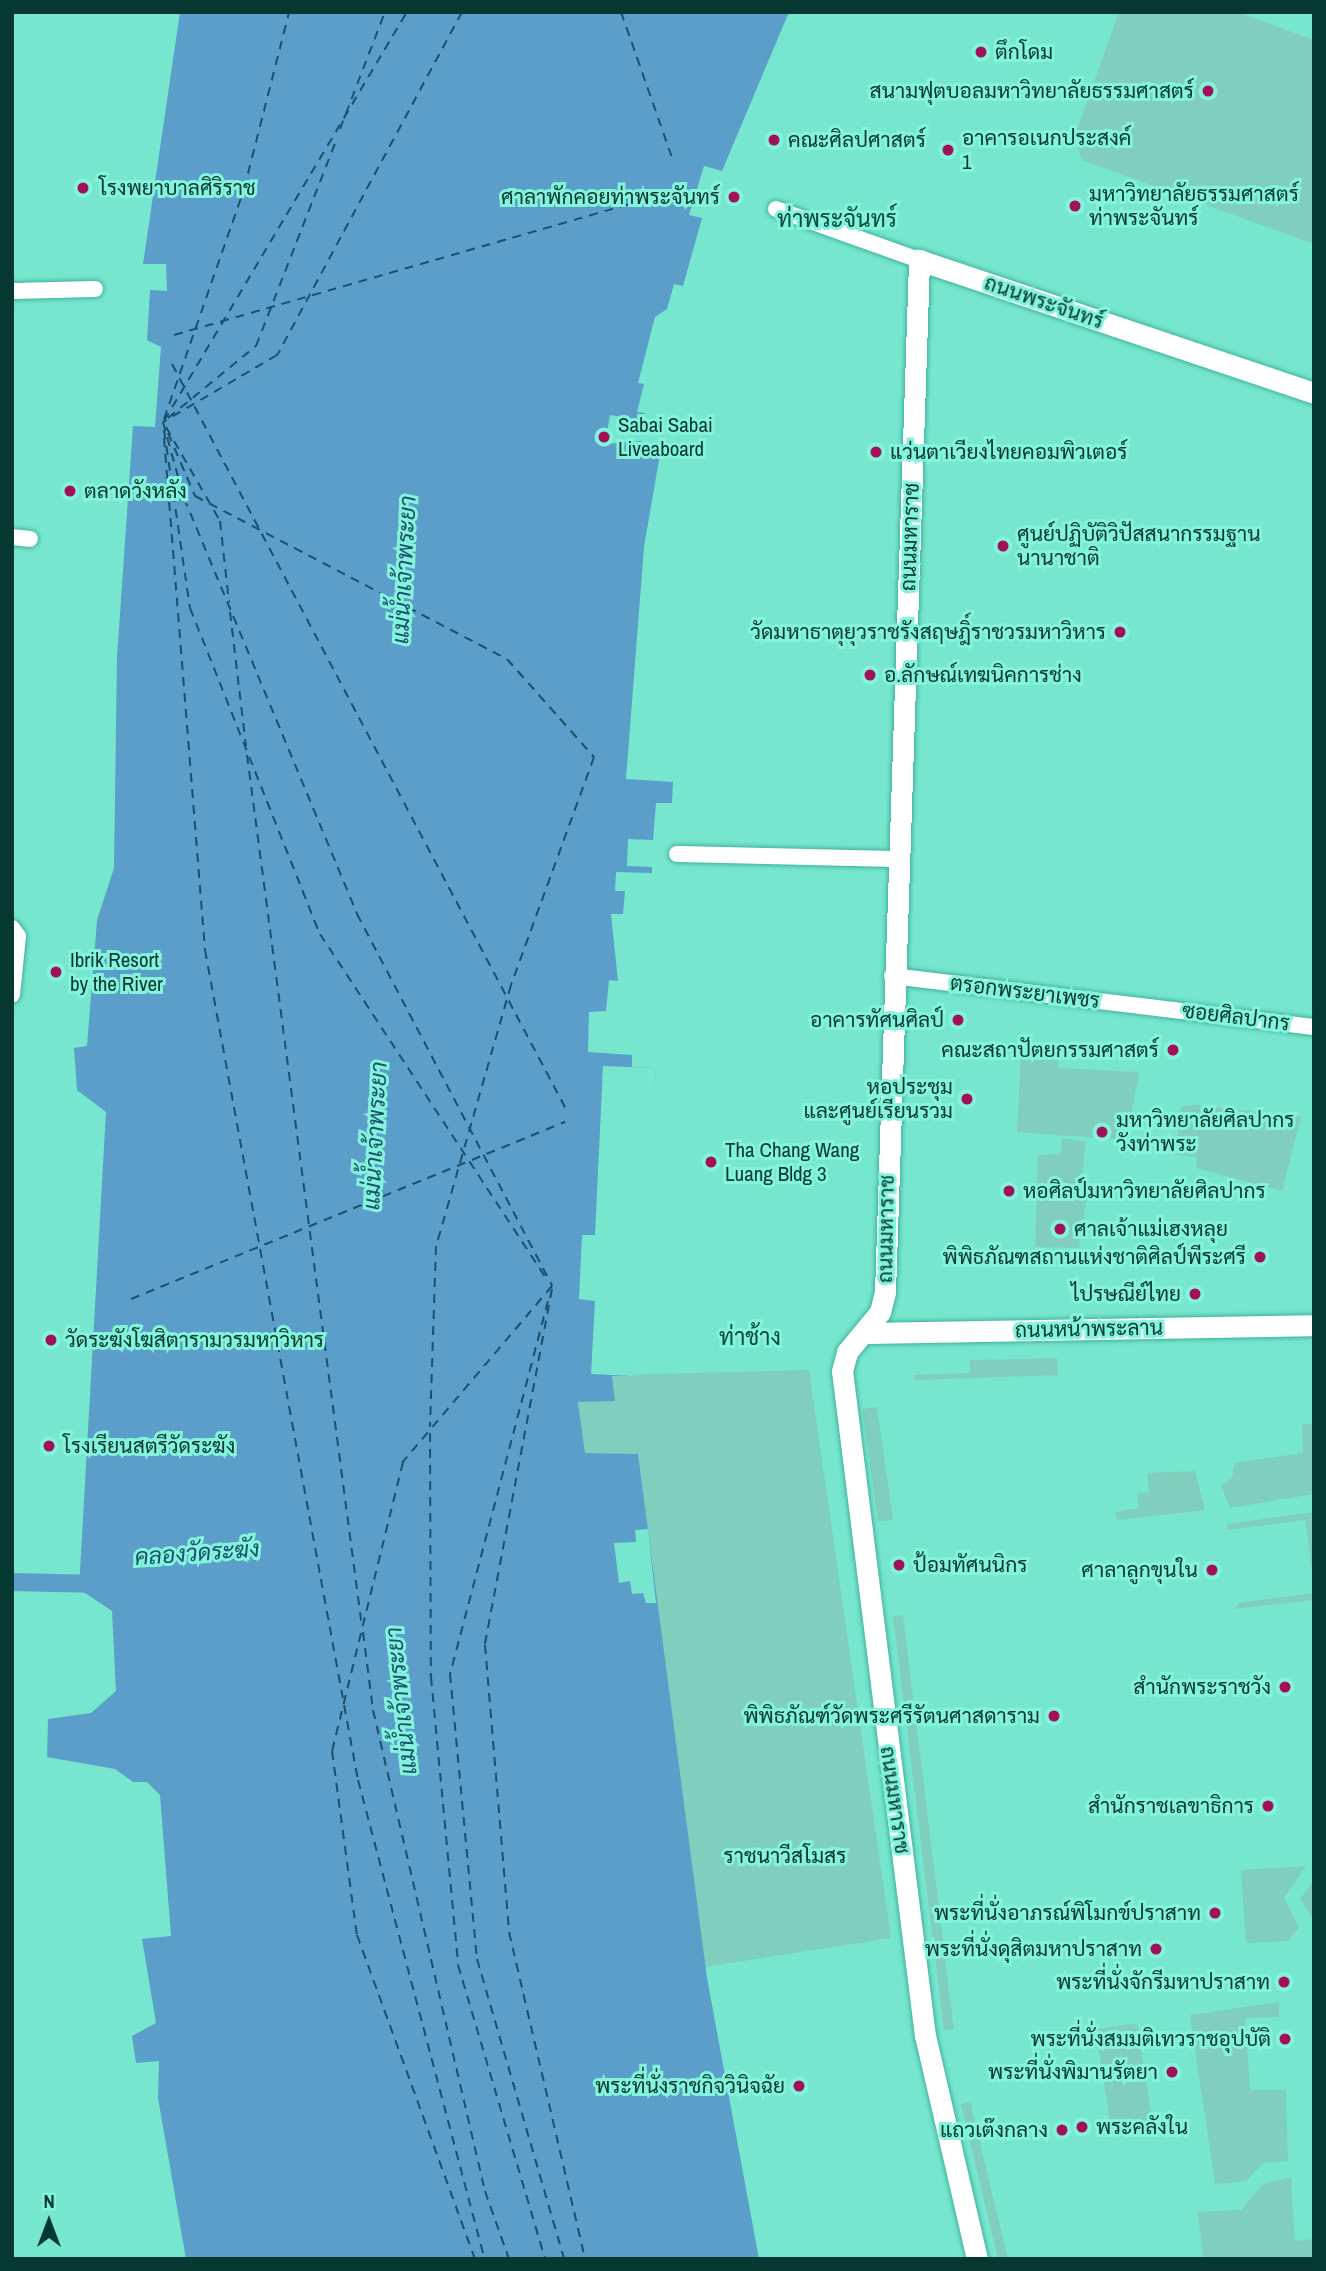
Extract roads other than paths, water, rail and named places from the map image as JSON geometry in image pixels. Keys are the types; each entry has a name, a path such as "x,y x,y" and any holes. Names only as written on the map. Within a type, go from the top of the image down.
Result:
{"street":[{"name":"ถนนพระจันทร์","path":"776,209 1314,393"},
{"name":"ถนนมหาราช","path":"912,256 885,1292 880,1312 847,1352 842,1371 851,1477 925,2036 977,2259"},
{"path":"12,292 95,289"},
{"path":"12,537 30,540"},
{"path":"677,854 898,859"},
{"path":"12,995 14,928"},
{"name":"ตรอกพระยาเพชร","path":"892,976 1159,1008"},
{"name":"ซอยศิลปากร","path":"1159,1008 1314,1027"},
{"name":"ถนนหน้าพระลาน","path":"864,1333 1314,1325"}],"water":[{"name":"แม่น้ำเจ้าพระยา","path":"180,12 789,12 722,171 704,166 689,215 702,218 683,286 674,284 667,309 655,317 638,383 644,384 637,412 645,413 641,448 660,454 644,547 626,779 673,782 672,803 656,803 653,840 628,839 627,866 652,867 652,873 616,872 615,891 625,891 623,914 611,914 618,981 609,980 606,1011 589,1012 588,1052 632,1055 632,1067 656,1068 629,1376 612,1376 615,1401 578,1402 585,1453 638,1454 707,1978 759,2259 186,2259 158,2098 159,2061 136,2063 132,2036 156,2023 142,1939 171,1936 160,1795 147,1782 133,1782 115,1769 47,1757 48,1719 91,1713 116,1691 112,1611 79,1589 106,1112 77,1090 74,1048 87,1046 97,920 114,868 117,657 133,426 155,427 161,347 147,340 150,290 167,291 166,264 143,264"}],"waterway":[{"name":"คลองวัดระฆัง","path":"12,1582 100,1584"}],"place":[{"name":"ตึกโดม","path":"981,52"},
{"name":"สนามฟุตบอลมหาวิทยาลัยธรรมศาสตร์","path":"1208,91"},
{"name":"คณะศิลปศาสตร์","path":"774,140"},
{"name":"อาคารอเนกประสงค์ 1","path":"948,150"},
{"name":"โรงพยาบาลศิริราช","path":"83,188"},
{"name":"ศาลาพักคอยท่าพระจันทร์","path":"734,197"},
{"name":"มหาวิทยาลัยธรรมศาสตร์ ท่าพระจันทร์","path":"1075,206"},
{"name":"Sabai Sabai Liveaboard","path":"604,437"},
{"name":"แว่นตาเวียงไทยคอมพิวเตอร์","path":"876,452"},
{"name":"ตลาดวังหลัง","path":"70,491"},
{"name":"ศูนย์ปฏิบัติวิปัสสนากรรมฐาน นานาชาติ","path":"1003,546"},
{"name":"วัดมหาธาตุยุวราชรังสฤษฎิ์ราชวรมหาวิหาร","path":"1120,632"},
{"name":"อ.ลักษณ์เทฆนิคการช่าง","path":"870,675"},
{"name":"Ibrik Resort by the River","path":"56,972"},
{"name":"อาคารทัศนศิลป์","path":"958,1020"},
{"name":"คณะสถาปัตยกรรมศาสตร์","path":"1173,1050"},
{"name":"หอประชุม และศูนย์เรียนรวม","path":"967,1099"},
{"name":"มหาวิทยาลัยศิลปากร วังท่าพระ","path":"1102,1132"},
{"name":"Tha Chang Wang Luang Bldg 3","path":"711,1162"},
{"name":"หอศิลป์มหาวิทยาลัยศิลปากร","path":"1009,1191"},
{"name":"ศาลเจ้าแม่เฮงหลุย","path":"1060,1229"},
{"name":"พิพิธภัณฑสถานแห่งชาติศิลป์พีระศรี","path":"1260,1257"},
{"name":"ไปรษณีย์ไทย","path":"1195,1294"},
{"name":"วัดระฆังโฆสิตารามวรมหาวิหาร","path":"51,1340"},
{"name":"โรงเรียนสตรีวัดระฆัง","path":"49,1446"},
{"name":"ป้อมทัศนนิกร","path":"899,1565"},
{"name":"ศาลาลูกขุนใน","path":"1212,1570"},
{"name":"สำนักพระราชวัง","path":"1285,1687"},
{"name":"พิพิธภัณฑ์วัดพระศรีรัตนศาสดาราม","path":"1054,1716"},
{"name":"สำนักราชเลขาธิการ","path":"1268,1806"},
{"name":"พระที่นั่งอาภรณ์พิโมกข์ปราสาท","path":"1215,1913"},
{"name":"พระที่นั่งดุสิตมหาปราสาท","path":"1156,1949"},
{"name":"พระที่นั่งจักรีมหาปราสาท","path":"1284,1982"},
{"name":"พระที่นั่งสมมติเทวราชอุปบัติ","path":"1285,2039"},
{"name":"พระที่นั่งพิมานรัตยา","path":"1172,2072"},
{"name":"พระที่นั่งราชกิจวินิจฉัย","path":"799,2086"},
{"name":"พระคลังใน","path":"1082,2127"},
{"name":"แถวเต๊งกลาง","path":"1062,2130"}],"district":[{"name":"ท่าพระจันทร์","path":"837,219"},
{"name":"ท่าช้าง","path":"750,1337"}],"park label":[{"name":"ราชนาวีสโมสร","path":"785,1856"}]}
